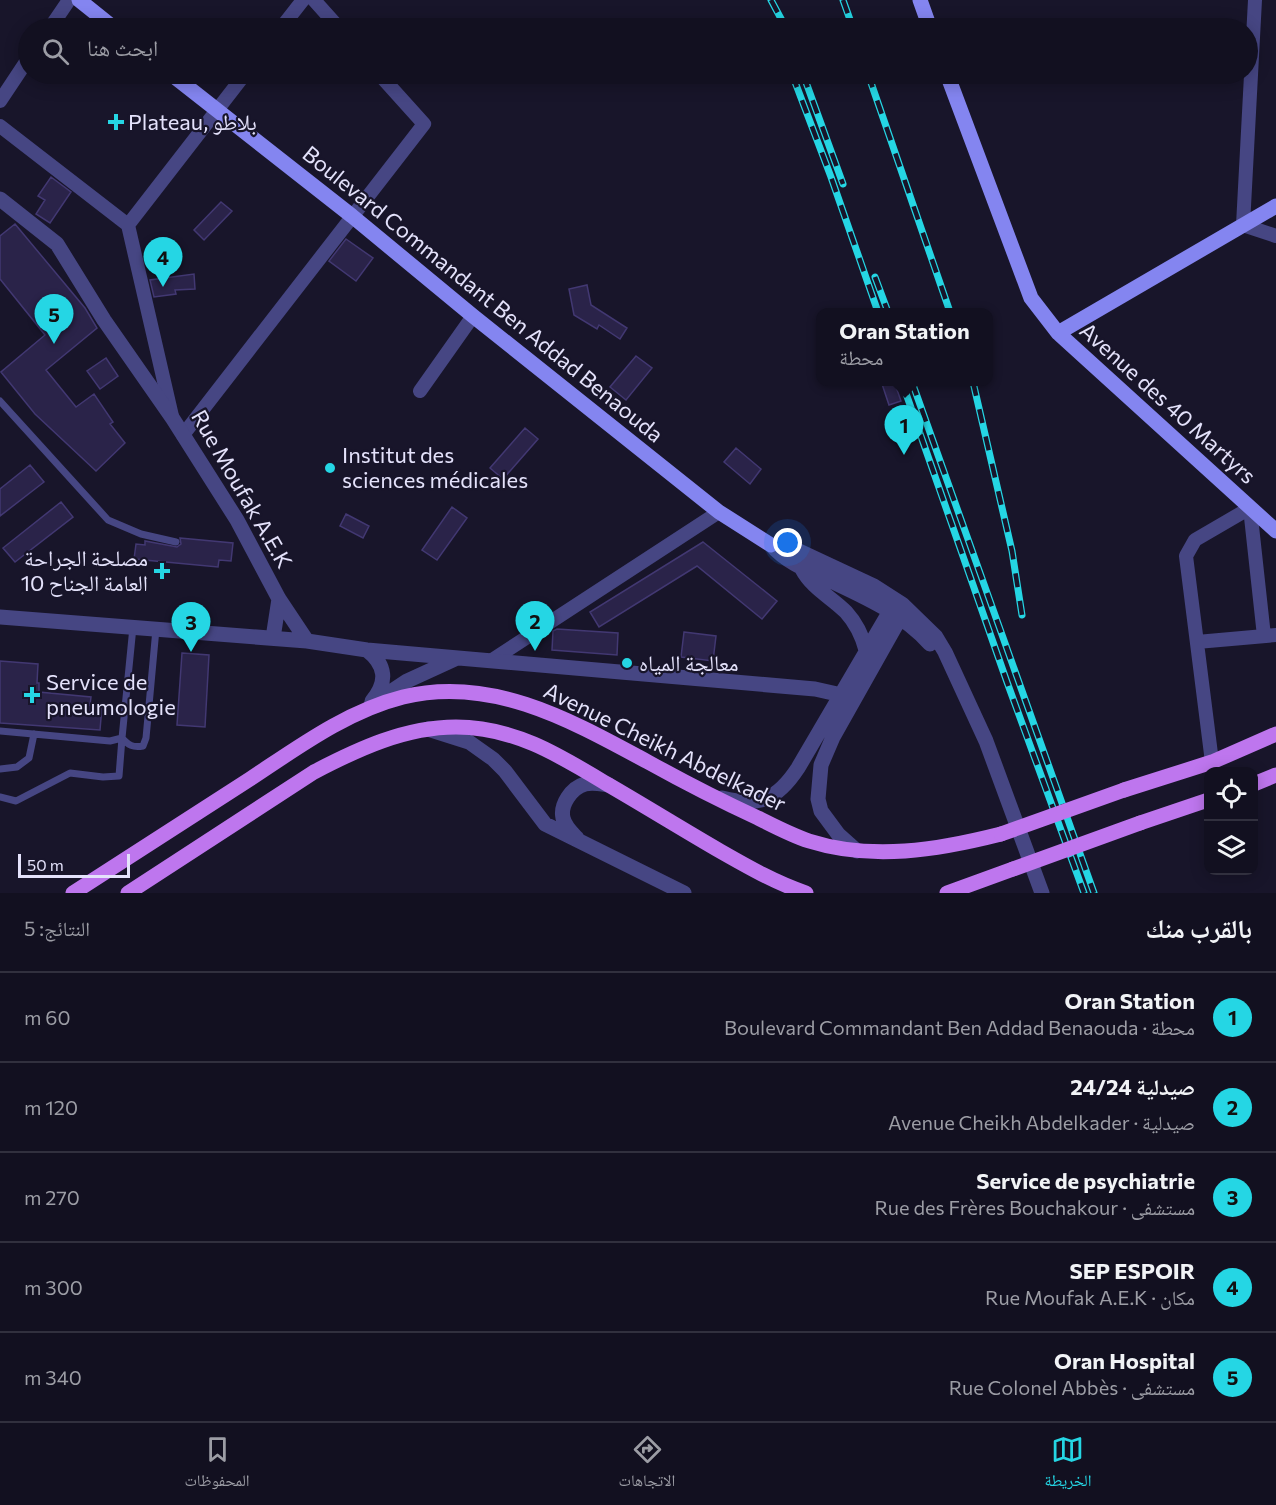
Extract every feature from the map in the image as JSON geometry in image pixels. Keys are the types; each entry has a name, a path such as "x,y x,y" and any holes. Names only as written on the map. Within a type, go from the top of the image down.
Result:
{"main road":[{"path":"79,0 102,18"},
{"path":"920,0 926,18"},
{"name":"Boulevard Commandant Ben Addad Benaouda","path":"184,84 352,216 473,316 719,512 771,545"},
{"name":"Avenue des 40 Martyrs","path":"951,84 1031,298 1058,333 1276,531"},
{"path":"1058,333 1276,206"},
{"name":"Avenue Cheikh Abdelkader","path":"74,893 280,759 365,709 390,700 426,693 479,692 528,703 599,735 706,793 809,841 857,851 881,853 935,848 1001,834 1124,790 1212,762 1276,734"},
{"path":"128,893 329,764 387,739 428,729 455,727 504,732 546,749 757,872 806,893"},
{"path":"1258,782 1276,775"},
{"path":"947,893 1204,802"}],"street":[{"path":"57,18 69,0"},
{"path":"289,18 303,0"},
{"path":"314,0 330,18"},
{"path":"1254,18 1255,0"},
{"path":"0,101 18,74"},
{"path":"0,126 128,225 237,84"},
{"path":"183,435 424,124 388,84"},
{"path":"1251,84 1244,225 1276,236"},
{"path":"0,199 57,244 104,320 173,419"},
{"name":"Rue Moufak A.E.K","path":"128,225 173,419 237,520 279,599 307,641"},
{"path":"420,391 473,316"},
{"path":"1197,642 1270,636 1250,508 1195,540 1186,556 1212,762"},
{"path":"492,660 719,512"},
{"name":"Boulevard Commandant Ben Addad Benaouda","path":"771,545 801,568 897,611"},
{"name":"Boulevard Commandant Ben Addad Benaouda","path":"771,545 797,550 874,586 949,662 986,741 1042,893"},
{"path":"801,568 814,586 852,620 862,637 866,650"},
{"name":"Rue Moufak A.E.K","path":"273,638 279,599"},
{"path":"857,851 826,820 821,811 818,799 819,777 848,696 852,675 866,650 897,611"},
{"path":"706,793 747,802 760,802 771,798 791,779 848,696 897,611"},
{"path":"0,617 307,641 367,650 808,688 848,696"},
{"path":"365,709 379,691 383,677 380,663 367,650"},
{"path":"365,709 407,681 458,658"},
{"path":"808,688 852,675"},
{"path":"428,729 461,739 481,750 505,771 545,824 684,893"},
{"path":"581,842 568,830 563,818 563,809 568,797 584,784 609,785"}],"lane":[{"path":"0,401 108,520 141,534 176,543"},
{"path":"0,797 16,801 70,773 103,777 119,776 133,627"},
{"path":"122,738 128,745 137,747 143,746 146,738 156,629"},
{"path":"0,731 110,741 122,738"},
{"path":"0,768 17,767 29,758 34,734"}],"building":[{"path":"51,177 71,192 50,223 36,214 45,200 38,196"},
{"path":"221,202 232,211 204,240 194,230"},
{"path":"15,224 85,308 97,328 46,370 76,407 94,394 113,422 110,424 125,443 96,471 35,414 1,372 45,335 0,279 0,236"},
{"path":"346,239 373,258 356,281 329,261"},
{"path":"194,274 195,289 175,290 176,294 154,297 150,280"},
{"path":"587,285 591,305 627,328 620,339 599,325 597,329 574,315 569,289"},
{"path":"636,356 652,368 626,400 610,387"},
{"path":"106,358 118,376 100,389 87,371"},
{"path":"883,386 896,386 901,401 889,405"},
{"path":"525,428 538,439 503,479 490,468"},
{"path":"736,448 761,469 750,484 724,462"},
{"path":"30,465 44,482 0,516 0,489"},
{"path":"61,502 73,517 15,562 3,548"},
{"path":"452,507 467,518 437,560 422,550"},
{"path":"346,514 369,526 363,538 340,526"},
{"path":"180,538 233,543 231,561 219,560 218,567 134,559 136,544 145,545 145,541 177,547 181,544"},
{"path":"703,542 777,601 762,619 697,566 599,627 590,612"},
{"path":"557,629 618,633 617,655 552,650 553,631"},
{"path":"684,632 716,636 713,661 681,657"},
{"path":"182,653 209,655 205,727 177,725"},
{"name":"Service de pneumologie","path":"0,661 38,664 39,692 91,697 90,705 102,706 100,730 0,723"}],"railway":[{"path":"771,0 781,18"},
{"path":"843,0 849,18"},
{"path":"796,84 877,308"},
{"path":"807,84 843,184"},
{"path":"871,84 949,308"},
{"path":"875,277 887,308"},
{"path":"903,386 1084,893"},
{"path":"913,386 1094,893"},
{"path":"974,386 1012,551 1022,615"}],"place":[{"name":"Plateau, بلاطو","path":"116,122"},
{"name":"SEP ESPOIR","path":"163,287"},
{"name":"Oran Hospital","path":"54,344"},
{"name":"Oran Station","path":"904,455"},
{"name":"Institut des sciences médicales","path":"330,468"},
{"name":"مصلحة الجراحة العامة الجناح 10","path":"162,571"},
{"name":"صيدلية 24/24","path":"535,651"},
{"name":"Service de psychiatrie","path":"191,652"},
{"name":"معالجة المياه","path":"627,663"},
{"name":"Service de pneumologie","path":"32,695"}]}
